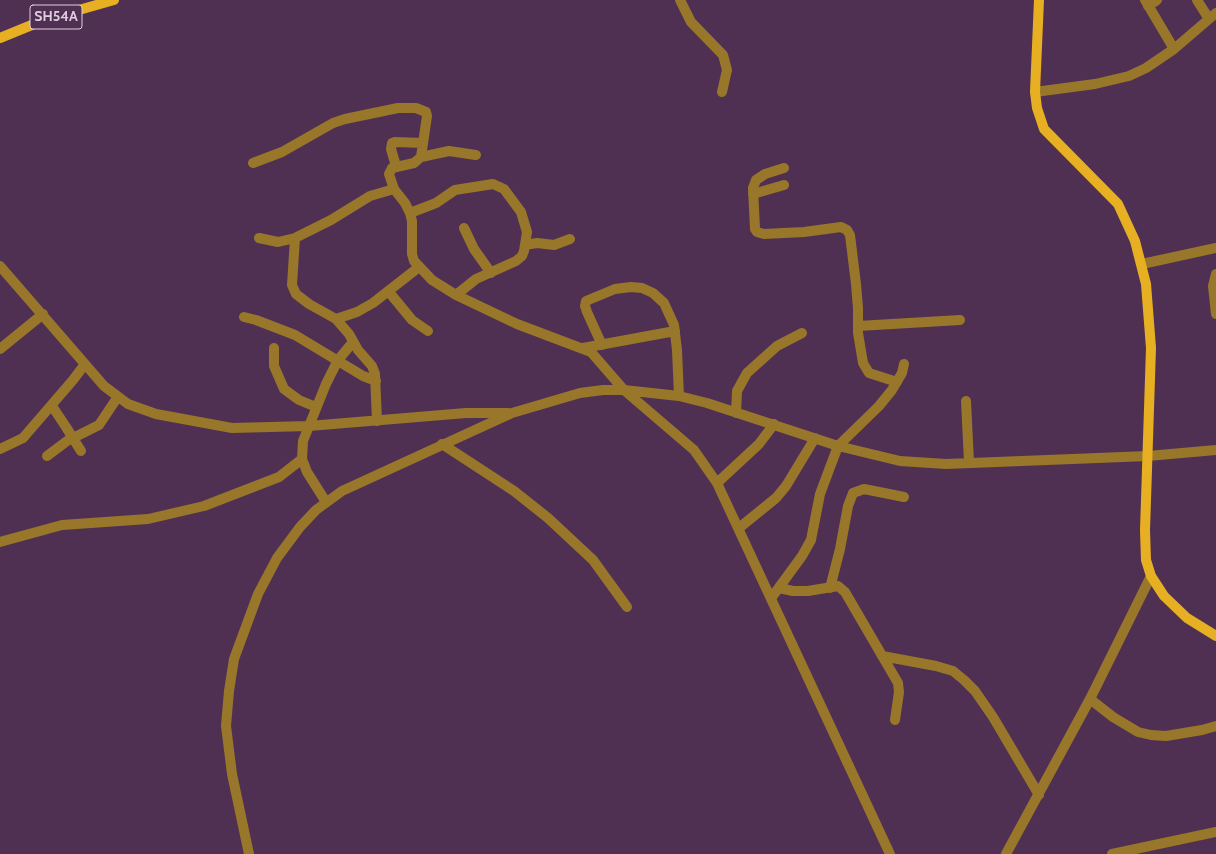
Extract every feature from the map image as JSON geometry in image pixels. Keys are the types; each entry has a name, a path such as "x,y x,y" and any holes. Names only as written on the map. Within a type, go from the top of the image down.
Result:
{"main road":[{"name":"SH54A","path":"0,38 44,20 114,0"},
{"path":"1039,0 1035,92 1037,108 1044,129 1118,204 1135,241 1146,284 1151,348 1145,530 1146,560 1151,576 1164,596 1187,618 1216,636"}],"street":[{"path":"680,0 691,22 723,55 728,70 722,92"},
{"path":"1035,92 1113,81 1146,68 1174,49 1213,16 1197,0"},
{"path":"1150,2 1174,49"},
{"path":"253,163 282,152 339,121 398,108 416,108 426,112 427,116 421,157"},
{"path":"396,166 391,150 392,143 423,143"},
{"path":"476,155 449,151 421,157 414,163 392,168 389,174 394,189 405,203 410,213 412,221 412,254 419,267 432,280 456,295 517,324 583,348 596,358 624,390 685,440 694,450 717,483 772,597 890,854"},
{"path":"784,168 765,174 756,180 753,194 755,229 760,234 804,232 841,227 848,230 850,235 856,284 858,341 866,370 872,374 897,382"},
{"path":"410,213 436,203 455,190 493,184 500,185 522,212 527,232 522,256 516,261 467,285 456,295"},
{"path":"753,194 784,185"},
{"path":"259,238 278,242 295,238 331,220 370,196 394,189"},
{"path":"464,228 474,248 491,273"},
{"path":"295,238 292,285 296,294 309,304 336,319 372,366 376,381 377,420"},
{"path":"525,245 537,243 554,245 570,239"},
{"path":"1142,264 1216,248"},
{"path":"0,267 43,314 104,386 117,398 128,404 156,414 232,428 309,426 466,413 512,413"},
{"path":"336,319 357,312 389,292 419,267"},
{"path":"1216,274 1213,286 1216,314"},
{"path":"602,345 585,306 589,298 615,289 631,287 642,288 653,293 664,303 675,331 679,396"},
{"path":"389,292 412,320 428,331"},
{"path":"0,349 43,314"},
{"path":"244,318 285,331 338,360 363,376 376,381"},
{"path":"858,326 960,320"},
{"path":"583,348 675,331"},
{"path":"736,413 737,391 747,373 777,346 802,333"},
{"path":"326,502 307,472 302,459 303,442 316,407 338,360 353,342"},
{"path":"274,348 274,366 284,389 299,400 316,407"},
{"path":"0,449 23,438 52,406 85,364"},
{"path":"772,597 811,540 820,494 838,446 879,406 897,382 904,364"},
{"path":"249,854 232,774 226,726 229,691 234,659 258,594 277,558 300,527 326,502 342,491 512,413 580,393 603,390 624,390 679,396 774,424 838,446 900,461 946,464 1148,456 1216,450"},
{"path":"47,456 73,438 99,424 117,398"},
{"path":"966,401 969,462"},
{"path":"52,406 80,451"},
{"path":"717,483 759,444 774,424"},
{"path":"738,528 781,492 815,438"},
{"path":"442,444 514,491 548,518 592,560 627,607"},
{"path":"0,542 62,525 148,519 204,506 279,478 302,459"},
{"path":"830,588 840,550 848,506 853,493 864,489 904,497"},
{"path":"1006,854 1039,796 1090,699 1151,576"},
{"path":"779,588 793,591 808,591 838,586 845,592 898,683 899,692 895,720"},
{"path":"882,656 936,666 953,672 964,680 975,691 993,717 1039,796"},
{"path":"1090,699 1113,717 1138,732 1151,735 1173,735 1216,726"},
{"path":"1112,854 1216,832"}]}
